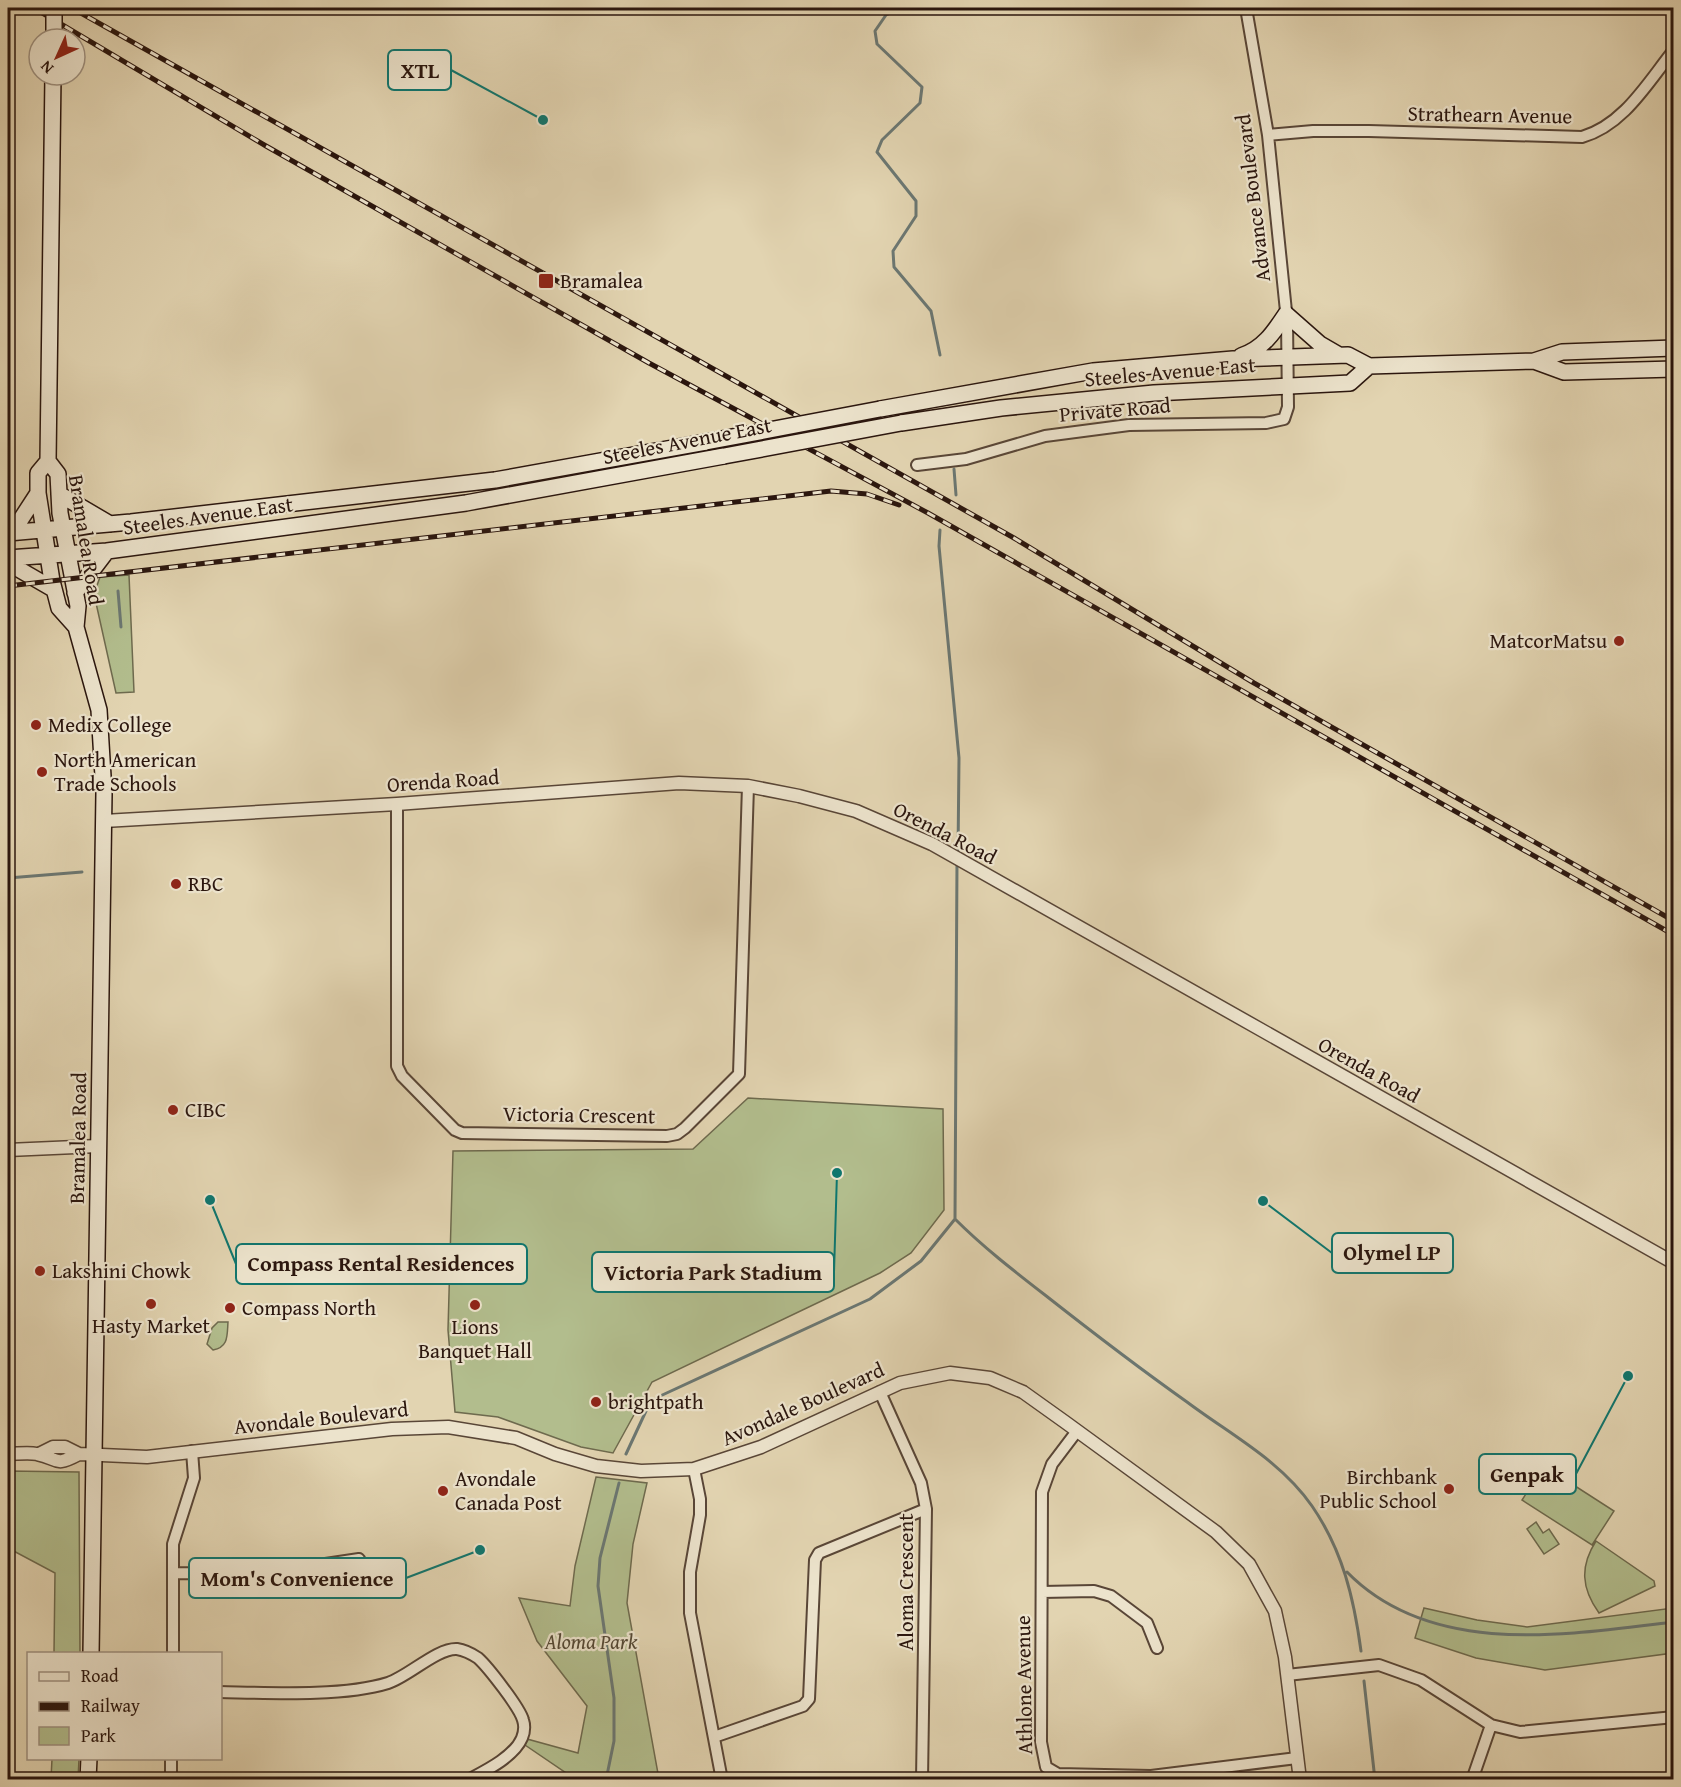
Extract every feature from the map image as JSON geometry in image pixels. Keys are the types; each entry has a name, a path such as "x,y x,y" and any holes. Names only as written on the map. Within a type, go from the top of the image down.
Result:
{"main road":[{"path":"54,8 54,27"},
{"name":"Bramalea Road","path":"53,87 48,460 58,474 62,529 78,606 76,627 99,710 104,821 91,1652"},
{"path":"1233,359 1253,352 1270,338 1286,314 1320,344 1339,356"},
{"name":"Steeles Avenue East","path":"10,533 110,524 495,480 1092,371 1233,359 1348,355 1369,366 1534,361 1562,352 1674,348"},
{"name":"Steeles Avenue East","path":"1534,361 1564,372 1674,369"},
{"name":"Steeles Avenue East","path":"8,558 107,551 498,498 901,423 1001,408 1154,393 1350,383 1369,366"},
{"name":"Bramalea Road","path":"48,460 38,473 53,589 59,608 76,627"},
{"path":"495,480 498,498"},
{"path":"10,533 39,493"},
{"path":"58,494 110,524"},
{"path":"75,592 107,551"},
{"path":"8,563 53,589"},
{"path":"88,1760 88,1779"}],"street":[{"name":"Advance Boulevard","path":"1246,8 1268,135 1286,314 1288,385"},
{"name":"Strathearn Avenue","path":"1268,135 1313,131 1369,131 1582,137 1600,130 1620,116 1674,50"},
{"name":"Private Road","path":"917,465 966,459 1045,436 1129,425 1280,421 1288,407 1288,385"},
{"name":"Orenda Road","path":"104,821 397,804 679,783 748,786 856,811 946,852 1674,1263"},
{"name":"Victoria Crescent","path":"397,804 397,1065 402,1076 455,1130 462,1133 667,1136 677,1134 686,1128 739,1074 748,786"},
{"path":"8,1150 98,1146"},
{"name":"Avondale Boulevard","path":"8,1454 39,1454 53,1462 65,1462 79,1454 147,1456 393,1429 448,1427 516,1438 555,1454 596,1466 634,1471 694,1469 761,1448 900,1383 950,1373 990,1378 1023,1392 1190,1512 1238,1551 1258,1578 1275,1611 1287,1675 1300,1779"},
{"name":"Aloma Crescent","path":"880,1392 921,1483 926,1509 922,1779"},
{"name":"Athlone Avenue","path":"1077,1431 1046,1475 1042,1492 1041,1742 1046,1767 1053,1772 1151,1776 1298,1758"},
{"path":"173,1652 173,1544 194,1478 192,1451"},
{"path":"694,1469 700,1515 690,1572 690,1613 722,1779"},
{"path":"714,1737 766,1722 803,1706 809,1699 815,1560 819,1553 926,1509"},
{"path":"173,1573 258,1574 359,1559"},
{"path":"1042,1592 1095,1591 1111,1596 1147,1623 1157,1648"},
{"path":"222,1692 290,1694 363,1688 405,1676 449,1650 469,1652 479,1659 520,1714 524,1727 522,1738 510,1753 468,1779"},
{"path":"1287,1675 1379,1665 1421,1680 1491,1725 1520,1732 1539,1732 1674,1717"},
{"path":"1473,1779 1491,1725"},
{"path":"171,1760 171,1779"}],"green space":[{"path":"129,575 134,692 116,693 94,594 100,577"},
{"path":"748,1098 943,1109 944,1210 911,1253 880,1273 652,1382 613,1453 581,1447 498,1417 455,1412 448,1330 453,1151 693,1149"},
{"path":"218,1322 228,1322 227,1336 222,1346 213,1350 207,1344 212,1328"},
{"path":"1544,1466 1614,1511 1592,1545 1522,1500"},
{"path":"8,1471 79,1472 80,1652 54,1652 55,1573 8,1548"},
{"name":"Aloma Park","path":"596,1477 647,1483 633,1544 627,1603 659,1779 561,1779 566,1773 525,1745 527,1739 578,1753 587,1706 537,1641 519,1598 570,1606 575,1566"},
{"path":"1536,1522 1543,1533 1549,1529 1559,1544 1544,1554 1527,1529"},
{"path":"1596,1541 1654,1581 1655,1586 1599,1613 1589,1595 1585,1577 1587,1559"},
{"path":"1424,1608 1477,1620 1527,1627 1673,1608 1673,1653 1545,1670 1476,1658 1415,1638"},
{"path":"52,1760 79,1760 78,1779 51,1779"}],"waterway":[{"path":"901,8 886,15 875,31 877,44 922,87 920,103 882,140 877,152 916,201 916,216 893,251 894,267 931,311 940,355"},
{"path":"954,469 956,495"},
{"path":"940,530 939,546 959,758 958,855"},
{"path":"118,591 121,627"},
{"path":"626,1454 646,1411 658,1397 870,1299 921,1261 955,1219 957,861"},
{"path":"8,878 82,872"},
{"path":"955,1219 1022,1277 1133,1363 1254,1449 1285,1475 1312,1506 1332,1540 1351,1594 1361,1651"},
{"path":"606,1780 614,1741 614,1698 598,1586 600,1558 619,1483"},
{"path":"1347,1572 1381,1599 1418,1618 1459,1629 1502,1634 1546,1635 1674,1622"},
{"path":"1364,1681 1375,1780"}],"railway":[{"path":"34,8 266,146 649,363 928,513 1674,935"},
{"path":"72,8 1014,538 1254,683 1674,921"},
{"path":"8,586 831,491 867,494 899,505"}],"place":[{"name":"XTL","path":"543,120"},
{"name":"Bramalea","path":"546,281"},
{"name":"MatcorMatsu","path":"1619,641"},
{"name":"Medix College","path":"36,725"},
{"name":"North American Trade Schools","path":"42,772"},
{"name":"RBC","path":"176,884"},
{"name":"CIBC","path":"173,1110"},
{"name":"Victoria Park Stadium","path":"837,1173"},
{"name":"Compass Rental Residences","path":"210,1200"},
{"name":"Olymel LP","path":"1263,1201"},
{"name":"Lakshini Chowk","path":"40,1271"},
{"name":"Hasty Market","path":"151,1304"},
{"name":"Lions Banquet Hall","path":"475,1305"},
{"name":"Compass North","path":"230,1308"},
{"name":"Genpak","path":"1628,1376"},
{"name":"brightpath","path":"596,1402"},
{"name":"Birchbank Public School","path":"1449,1489"},
{"name":"Avondale Canada Post","path":"443,1491"},
{"name":"Mom's Convenience","path":"480,1550"}]}
